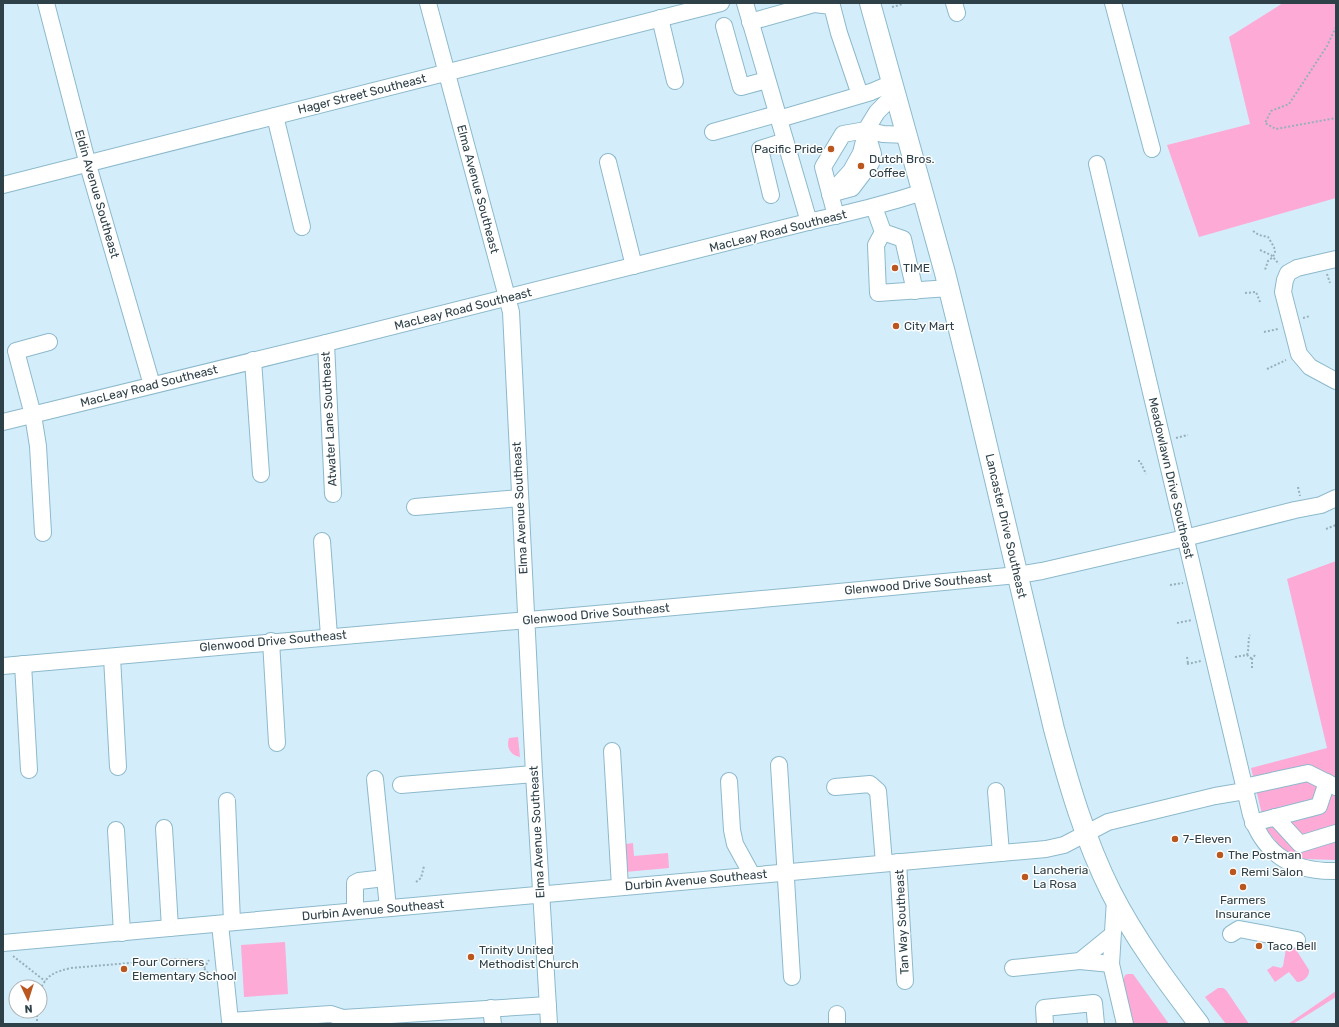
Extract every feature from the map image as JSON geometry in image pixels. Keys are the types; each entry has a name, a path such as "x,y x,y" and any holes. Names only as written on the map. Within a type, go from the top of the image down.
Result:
{"main road":[{"name":"Lancaster Drive Southeast","path":"870,3 949,288 1067,779 1085,833 1115,900 1156,966 1198,1024"}],"street":[{"name":"Eldin Avenue Southeast","path":"46,3 88,165 152,385"},
{"name":"Elma Avenue Southeast","path":"428,3 511,312 534,774 549,1024"},
{"name":"Hager Street Southeast","path":"3,185 88,165 446,72 721,3"},
{"path":"745,3 809,222"},
{"path":"1113,3 1152,149"},
{"path":"750,22 814,4 832,6 839,33 860,95"},
{"path":"660,18 675,81"},
{"path":"724,26 741,87 767,80"},
{"path":"713,132 860,95 894,88"},
{"path":"830,194 852,188 871,163 873,154 866,130 894,88"},
{"path":"275,116 302,226"},
{"path":"836,216 822,167 844,134 866,130 883,134 907,135"},
{"path":"771,195 760,149 785,141"},
{"path":"608,162 634,266"},
{"name":"Meadowlawn Drive Southeast","path":"1097,164 1244,789"},
{"name":"MacLeay Road Southeast","path":"3,422 874,207 922,192"},
{"path":"874,207 883,232 876,245 878,294 949,288"},
{"path":"883,232 903,240 915,291"},
{"path":"1336,259 1297,268 1288,273 1284,280 1283,292 1298,354 1310,367 1336,381"},
{"path":"43,533 38,446 33,415 16,351 49,342"},
{"name":"Atwater Lane Southeast","path":"326,343 334,494"},
{"path":"253,360 261,474"},
{"path":"415,507 520,498"},
{"name":"Glenwood Drive Southeast","path":"3,666 1018,575 1042,571 1185,538 1295,510 1321,505 1336,498"},
{"path":"322,540 329,636"},
{"path":"271,641 277,743"},
{"path":"112,656 118,767"},
{"path":"22,664 30,770"},
{"path":"612,751 620,887"},
{"path":"780,765 792,977"},
{"name":"Durbin Avenue Southeast","path":"7,942 122,933 1001,853 1052,847 1064,844 1108,822 1308,773 1331,785"},
{"path":"401,785 534,774"},
{"path":"375,779 388,908"},
{"path":"729,782 732,830 735,844 752,875"},
{"name":"Tan Way Southeast","path":"836,787 870,784 878,791 891,863 905,981"},
{"path":"1254,823 1319,806 1331,785"},
{"path":"1244,789 1254,823 1264,842 1272,851 1284,860 1305,868 1336,871"},
{"path":"996,791 1001,853"},
{"path":"227,801 226,923 230,1021 314,1019 331,1014 340,1021 491,1008 548,1005"},
{"path":"1275,817 1300,844 1336,833"},
{"path":"164,828 170,928"},
{"path":"116,830 122,933"},
{"path":"355,911 355,883 359,881 385,878"},
{"path":"1115,900 1111,964 1125,1024"},
{"path":"1231,934 1239,929 1297,940"},
{"path":"1080,961 1112,935"},
{"path":"1013,968 1080,961 1111,964"},
{"path":"1045,1024 1044,1008 1094,1003 1096,1024"},
{"path":"491,1008 493,1024"}],"path":[{"path":"892,7 903,4"},
{"path":"1336,28 1327,46 1289,104 1271,111 1265,123 1276,129 1336,118"},
{"path":"1253,231 1268,237 1274,247 1275,252 1268,261 1265,270"},
{"path":"1260,250 1273,256 1281,266"},
{"path":"1327,273 1330,284"},
{"path":"1246,293 1256,292 1260,302"},
{"path":"1264,332 1279,329"},
{"path":"1267,369 1287,360"},
{"path":"1172,439 1188,435"},
{"path":"1138,461 1142,462 1146,474"},
{"path":"1326,529 1336,525"},
{"path":"1170,586 1186,582"},
{"path":"1177,623 1195,619"},
{"path":"1247,655 1248,636 1250,635"},
{"path":"1235,657 1247,655 1252,659"},
{"path":"1252,668 1252,659 1255,655"},
{"path":"1187,657 1188,664 1204,660"},
{"path":"416,882 421,878 424,866"},
{"path":"7,942 13,956 42,979"},
{"path":"204,968 209,957"},
{"path":"47,979 55,972 71,968 176,959 190,960 204,968 212,980"}],"shaded area":[{"path":"1283,3 1336,3 1336,198 1199,237 1167,145 1250,124 1229,37"},
{"path":"1336,561 1336,860 1304,859 1281,848 1265,827 1251,768 1327,748 1287,579"},
{"path":"518,737 520,757 511,752 508,744 509,738"},
{"path":"633,843 634,856 668,853 669,868 625,872 624,846 626,844"},
{"path":"285,942 288,994 244,997 241,945"},
{"path":"1287,943 1295,948 1309,972 1304,980 1299,982 1297,982 1289,972 1275,982 1267,970 1273,966 1281,968 1283,966"},
{"path":"1133,974 1169,1024 1132,1024 1122,983 1125,975"},
{"path":"1218,988 1223,988 1226,990 1249,1024 1226,1024 1205,997"},
{"path":"1336,991 1336,997 1293,1024 1288,1024"}],"place":[{"name":"Pacific Pride","path":"831,149"},
{"name":"Dutch Bros. Coffee","path":"861,166"},
{"name":"TIME","path":"895,268"},
{"name":"City Mart","path":"896,326"},
{"name":"7-Eleven","path":"1175,839"},
{"name":"The Postman","path":"1220,855"},
{"name":"Remi Salon","path":"1233,872"},
{"name":"Lancheria La Rosa","path":"1025,877"},
{"name":"Farmers Insurance","path":"1243,887"},
{"name":"Taco Bell","path":"1259,946"},
{"name":"Trinity United Methodist Church","path":"471,957"},
{"name":"Four Corners Elementary School","path":"124,969"}]}
